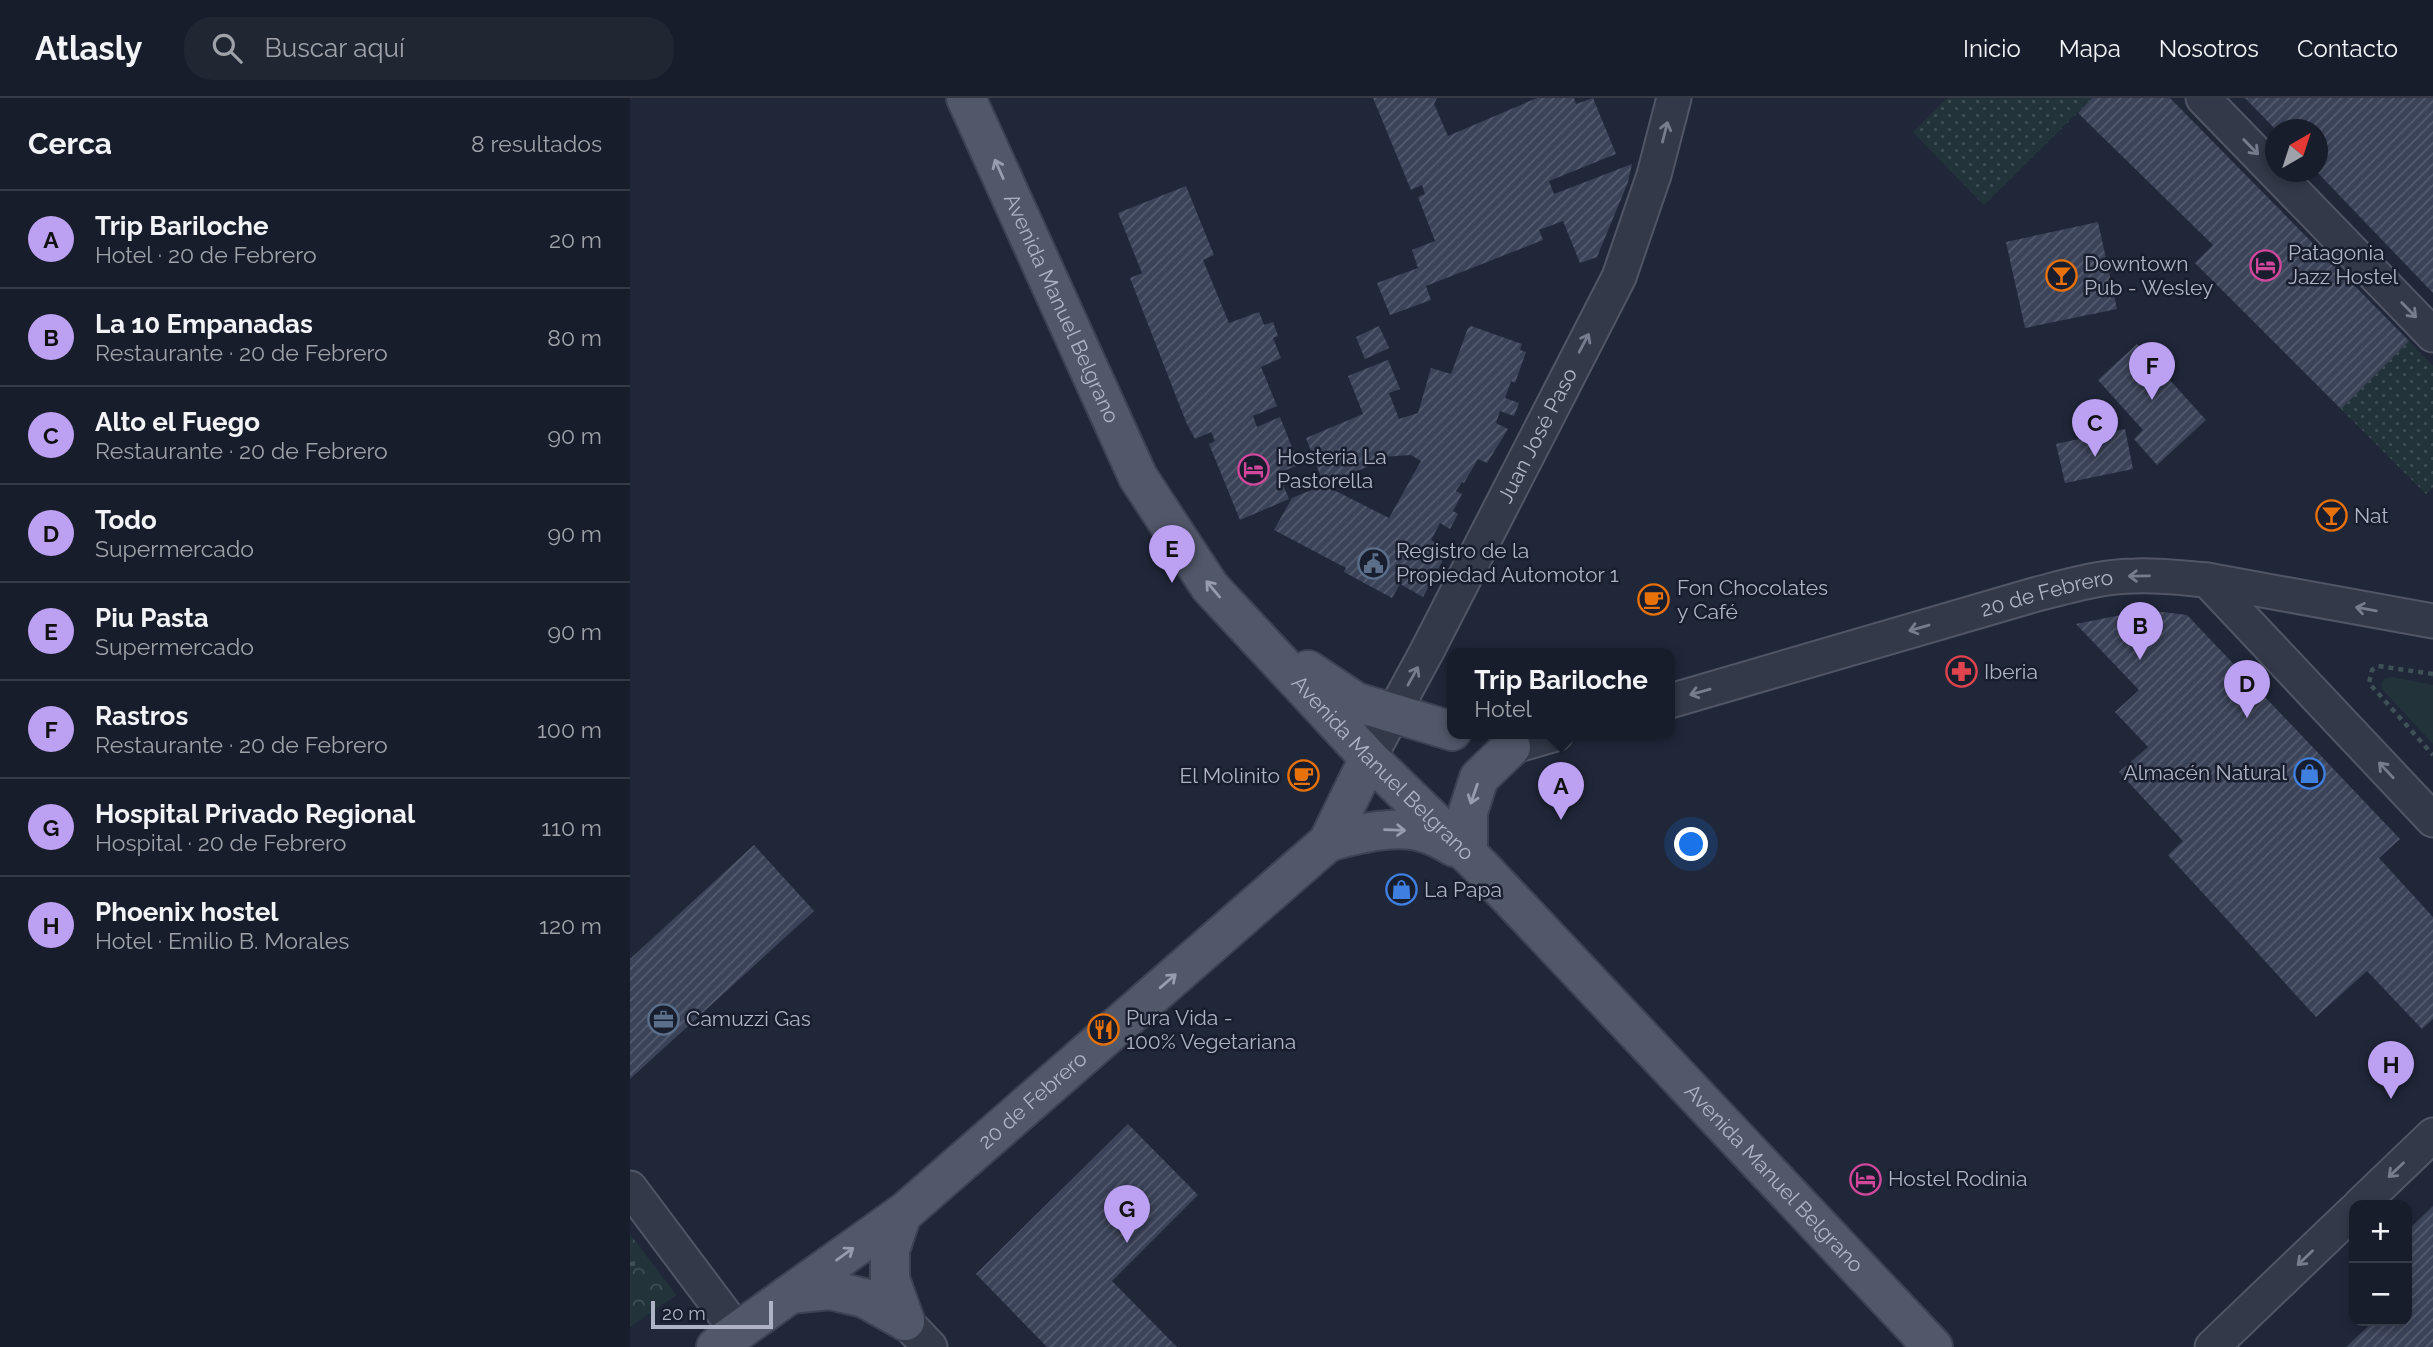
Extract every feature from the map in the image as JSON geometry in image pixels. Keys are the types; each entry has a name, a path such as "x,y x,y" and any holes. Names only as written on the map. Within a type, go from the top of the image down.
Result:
{"main road":[{"name":"Avenida Manuel Belgrano","path":"966,98 1138,477 1210,587 1369,758 1468,854 1933,1347"},
{"path":"1259,639 1356,702 1447,729"},
{"path":"1481,739 1511,747"},
{"path":"1328,842 1363,832 1401,830 1427,833 1468,854 1468,811 1479,778 1511,747"},
{"name":"20 de Febrero","path":"727,1340 902,1214 1328,842 1369,758"},
{"path":"902,1214 890,1250 890,1279 917,1334"},
{"path":"790,1294 830,1290 864,1298 917,1334"}],"street":[{"name":"Juan José Paso","path":"1369,758 1619,277 1654,175 1674,98"},
{"path":"2203,98 2433,335"},
{"name":"20 de Febrero","path":"1675,700 2037,594 2093,581 2133,576 2207,580 2433,621"},
{"path":"2207,580 2433,820"},
{"path":"1511,747 1539,739"},
{"path":"2365,1200 2433,1135"},
{"path":"630,1188 727,1340"},
{"path":"2212,1347 2349,1216"}],"path":[{"path":"2433,674 2378,666 2372,670 2369,683 2433,755"}],"green space":[{"path":"1947,98 2092,98 1984,205 1913,132"},
{"path":"2409,341 2433,366 2433,487 2426,494 2341,409"},
{"path":"2393,677 2433,685 2433,744 2382,689 2381,683 2385,678"},
{"path":"630,1234 676,1295 630,1327"}],"building":[{"path":"1373,98 1437,98 1434,104 1448,136 1537,98 1574,98 1576,104 1593,98 1616,154 1549,181 1554,194 1632,164 1628,182 1597,257 1580,263 1563,221 1539,230 1543,240 1426,286 1431,300 1390,315 1377,283 1418,268 1412,250 1435,241 1418,197 1425,194 1422,185 1411,190"},
{"path":"2092,98 2170,98 2409,341 2341,409 2195,263 2213,245 2078,113"},
{"path":"2245,98 2433,98 2433,293 2327,182 2328,119 2265,119"},
{"path":"1186,186 1214,255 1203,260 1229,323 1259,312 1264,325 1273,322 1278,336 1273,338 1281,358 1261,367 1277,406 1253,416 1257,427 1280,417 1299,465 1278,473 1289,499 1240,520 1209,444 1215,441 1211,432 1195,439 1186,422 1130,278 1142,273 1118,213"},
{"name":"Downtown Pub - Wesley","path":"2098,222 2117,309 2025,328 2006,242"},
{"path":"1379,326 1389,348 1365,359 1356,337"},
{"path":"1471,326 1522,344 1520,350 1526,352 1515,383 1511,381 1505,398 1519,403 1514,416 1500,411 1496,423 1508,429 1487,463 1478,459 1456,491 1462,494 1453,511 1458,514 1450,529 1440,523 1431,540 1449,549 1423,597 1400,584 1392,598 1344,572 1346,568 1274,530 1292,498 1324,485 1306,438 1363,414 1348,376 1388,360 1400,389 1389,393 1399,419 1418,413 1431,368 1451,374","holes":["1411,455 1421,461 1389,518 1324,485 1383,460 1381,457"]},
{"path":"2137,344 2206,420 2157,465 2134,439 2143,430 2098,380"},
{"path":"2125,429 2133,469 2065,483 2056,444"},
{"path":"2146,610 2187,615 2400,839 2379,858 2433,917 2433,1019 2422,1029 2367,971 2316,1017 2168,855 2183,841 2119,772 2148,747 2115,712 2139,690 2076,624"},
{"name":"Camuzzi Gas","path":"754,845 814,911 630,1079 630,959"},
{"path":"1128,1124 1198,1195 1112,1281 1177,1347 1047,1347 976,1274"},
{"path":"2433,1206 2433,1347 2346,1347 2369,1326 2412,1326 2412,1226"}],"place":[{"name":"Patagonia Jazz Hostel","path":"2265,265"},
{"name":"Downtown Pub - Wesley","path":"2061,276"},
{"name":"Rastros","path":"2152,400"},
{"name":"Alto el Fuego","path":"2095,457"},
{"name":"Hosteria La Pastorella","path":"1254,469"},
{"name":"Nat","path":"2331,516"},
{"name":"Registro de la Propiedad Automotor 1","path":"1373,563"},
{"name":"Piu Pasta","path":"1172,583"},
{"name":"Fon Chocolates y Café","path":"1654,600"},
{"name":"La 10 Empanadas","path":"2140,660"},
{"name":"Iberia","path":"1961,672"},
{"name":"Todo","path":"2247,718"},
{"name":"Almacén Natural","path":"2310,773"},
{"name":"El Molinito","path":"1303,776"},
{"name":"Trip Bariloche","path":"1561,820"},
{"name":"La Papa","path":"1401,890"},
{"name":"Camuzzi Gas","path":"663,1019"},
{"name":"Pura Vida - 100% Vegetariana","path":"1103,1030"},
{"name":"Phoenix hostel","path":"2391,1099"},
{"name":"Hostel Rodinia","path":"1865,1179"},
{"name":"Hospital Privado Regional","path":"1127,1243"}]}
